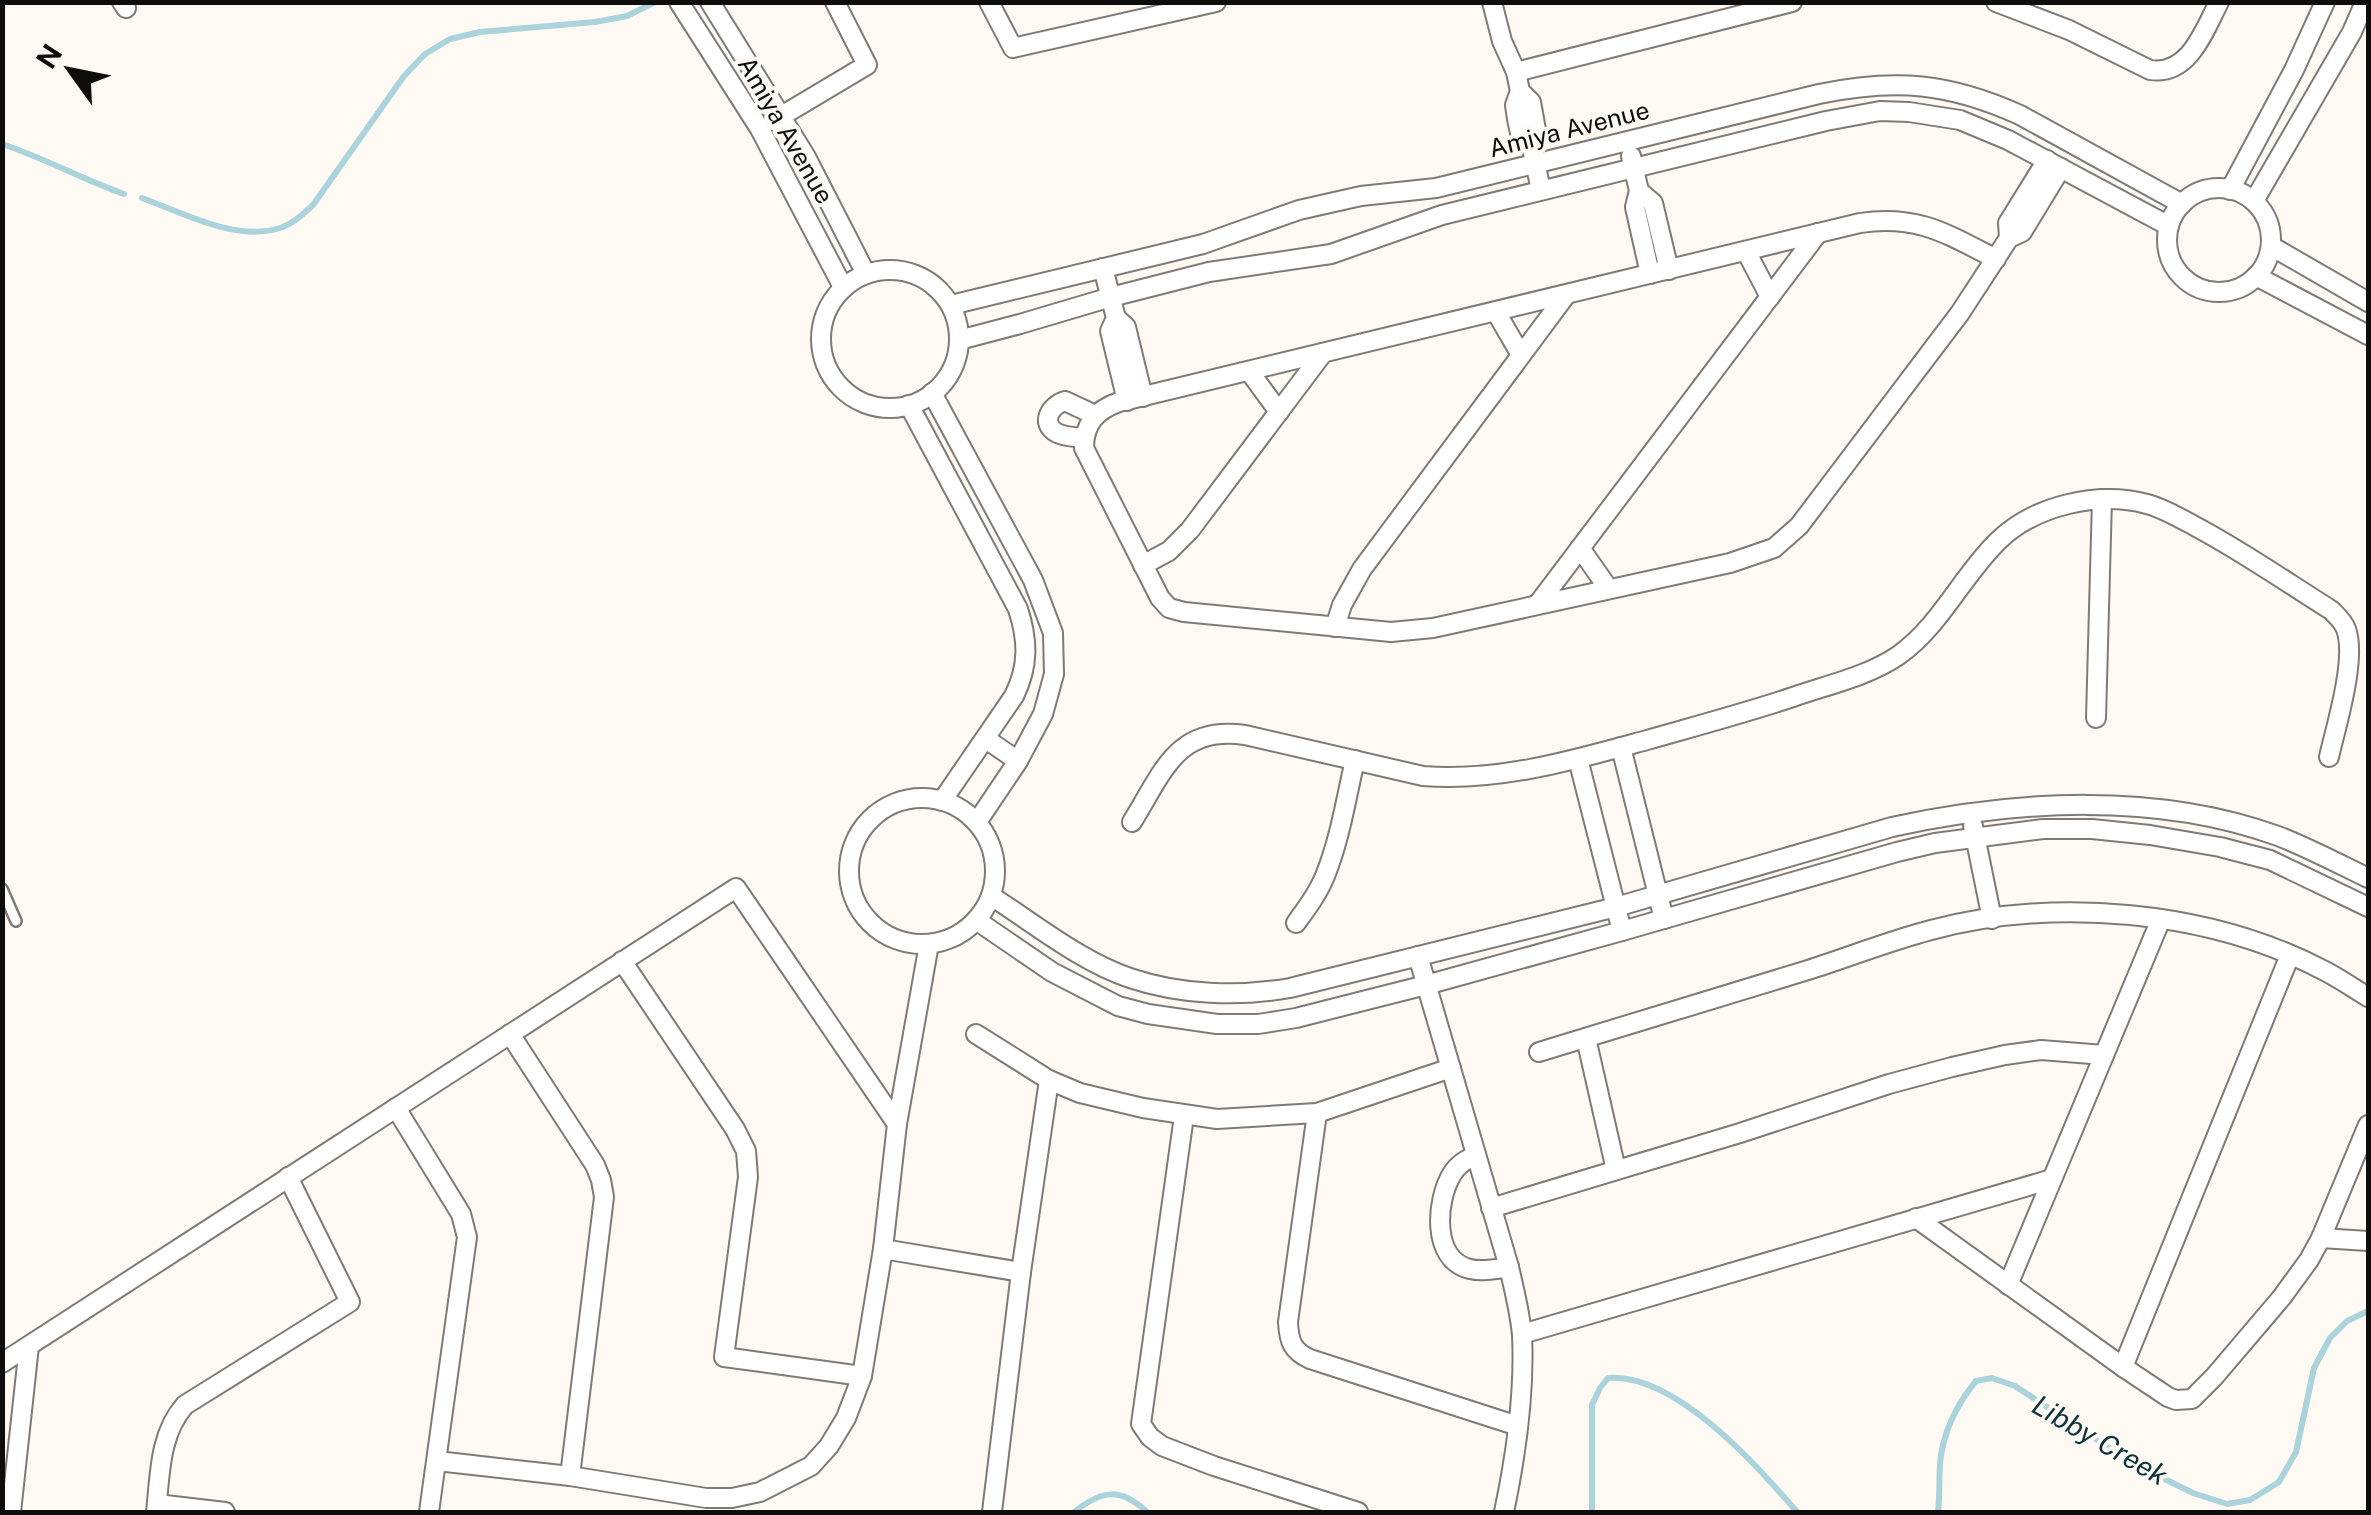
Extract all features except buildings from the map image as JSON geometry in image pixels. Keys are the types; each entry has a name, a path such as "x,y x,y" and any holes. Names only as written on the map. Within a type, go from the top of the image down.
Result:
{"street":[{"name":"Amiya Avenue","path":"679,2 760,129 843,287"},
{"name":"Amiya Avenue","path":"710,2 806,156 866,274"},
{"path":"760,129 867,66 835,2"},
{"path":"989,2 1013,48 1216,2"},
{"path":"1492,2 1518,81 1515,105 1520,133 1531,144 1541,190"},
{"path":"1518,81 1792,2"},
{"path":"1996,2 2069,30 2173,78 2219,2"},
{"path":"2230,190 2294,70 2325,2"},
{"path":"2254,201 2366,2"},
{"name":"Amiya Avenue","path":"951,305 1220,239 1299,210 1362,196 1436,188 1878,84 1943,88 1968,94 2020,115 2182,204"},
{"name":"Amiya Avenue","path":"959,340 1110,296 1233,268 1331,254 1424,220 1826,121 1880,112 1938,115 1984,129 2169,226"},
{"path":"1627,141 1639,191 1653,203 1659,272"},
{"path":"1996,259 1938,230 1904,220 1880,220 1110,405 1095,415 1084,438 1087,457 1164,604 1176,610 1391,632 1433,628 1730,563 1774,548 1806,518 1948,328 1996,259 2009,238 2008,223 2054,164"},
{"path":"2217,188 2254,201 2268,222 2271,246 2256,276 2248,284 2226,292 2204,290 2184,279 2168,249 2169,226 2182,204 2217,188"},
{"path":"1538,604 1818,234"},
{"path":"2271,246 2368,302"},
{"path":"1746,251 1770,296"},
{"path":"1104,268 1116,318 1126,327 1135,399"},
{"path":"882,270 914,273 941,292 951,305 959,340 952,370 932,393 909,405 876,407 860,401 845,392 826,365 821,349 824,315 843,287 866,274 882,270"},
{"path":"2256,276 2368,335"},
{"path":"1052,280 1060,312"},
{"path":"1000,293 1008,328"},
{"path":"1335,626 1362,570 1566,295"},
{"path":"1496,312 1521,355"},
{"path":"1143,566 1179,542 1323,353"},
{"path":"1248,371 1279,412"},
{"path":"932,393 1033,580 1049,617 1055,653 1050,694 1033,735 977,822"},
{"path":"1084,438 1058,434 1048,418 1049,412 1065,401 1095,415"},
{"path":"909,405 1024,626 1026,663 1022,680 1001,718 942,800"},
{"path":"2096,718 2102,499"},
{"path":"1132,822 1180,749 1208,734 1246,735 1424,776 1484,777 1578,759 1749,711 1893,659 1924,634 2001,538 2054,508 2102,499 2150,504 2177,517 2331,610 2344,624 2348,638 2346,679 2329,758"},
{"path":"1580,548 1608,588"},
{"path":"1001,718 1033,735"},
{"path":"986,739 1018,761"},
{"path":"1621,747 1664,919"},
{"path":"1578,759 1622,931"},
{"path":"1296,923 1324,878 1356,760"},
{"path":"904,800 942,800 977,822 994,857 995,876 991,896 976,920 962,932 929,944 910,943 891,937 861,912 853,894 851,855 858,836 885,808 904,800"},
{"path":"991,896 1069,946 1128,977 1220,994 1256,994 1658,895 1892,826 2037,805 2154,809 2228,821 2279,837 2368,878"},
{"path":"1970,814 1992,919"},
{"path":"976,920 1052,972 1118,1006 1217,1024 1258,1024 1426,985 1896,852 2043,829 2092,830 2220,847 2270,860 2368,907"},
{"path":"2,1363 736,888 897,1124"},
{"path":"1539,1052 1930,930 1992,919 2080,911 2160,919 2216,930 2290,955 2368,998"},
{"path":"2008,1285 2160,919"},
{"path":"436,1461 570,1476 705,1506 760,1492 811,1466 846,1418 862,1376 884,1249 897,1124 929,944"},
{"path":"2123,1367 2290,955"},
{"path":"1418,956 1508,1267 1522,1334 1518,1426 1504,1512"},
{"path":"622,961 746,1151 748,1177 724,1358 862,1376"},
{"path":"510,1034 595,1165 604,1197 570,1476"},
{"path":"976,1034 1049,1080 1080,1093 1217,1120 1317,1113 1450,1068"},
{"path":"1586,1038 1616,1170"},
{"path":"1491,1208 1889,1084 2004,1054 2042,1050 2104,1055"},
{"path":"992,1512 1049,1080"},
{"path":"396,1108 461,1214 467,1238 429,1512"},
{"path":"1317,1113 1288,1322 1292,1347 1310,1359 1518,1426"},
{"path":"1184,1116 1141,1424 1162,1446 1358,1512"},
{"path":"1916,1218 2123,1367 2176,1400 2192,1399 2303,1270 2322,1238 2368,1125"},
{"path":"1476,1155 1461,1162 1447,1184 1441,1219 1443,1244 1448,1255 1471,1270 1508,1267"},
{"path":"225,1512 156,1508 165,1441 175,1416 184,1405 350,1302 288,1178"},
{"path":"1522,1334 2052,1179"},
{"path":"2322,1238 2368,1241"},
{"path":"884,1249 1021,1272"},
{"path":"11,1512 29,1346"}],"lane":[{"path":"2,889 16,921"}],"waterway":[{"path":"142,198 228,229 263,231 285,226 313,205 404,76 425,54 450,39 480,32 595,22 627,16 655,2"},
{"path":"2,144 124,194"},
{"name":"Libby Creek","path":"1938,1512 1940,1463 1948,1430 1976,1381 1992,1378 2015,1386 2134,1464 2193,1493 2227,1504 2250,1500 2279,1482 2296,1452 2314,1368 2330,1338 2347,1321 2368,1311"},
{"name":"Libby Creek","path":"1592,1512 1592,1405 1608,1378 1634,1380 1687,1406 1737,1448 1797,1512"},
{"name":"Libby Creek","path":"1074,1512 1093,1499 1111,1494 1128,1498 1147,1512"}]}
